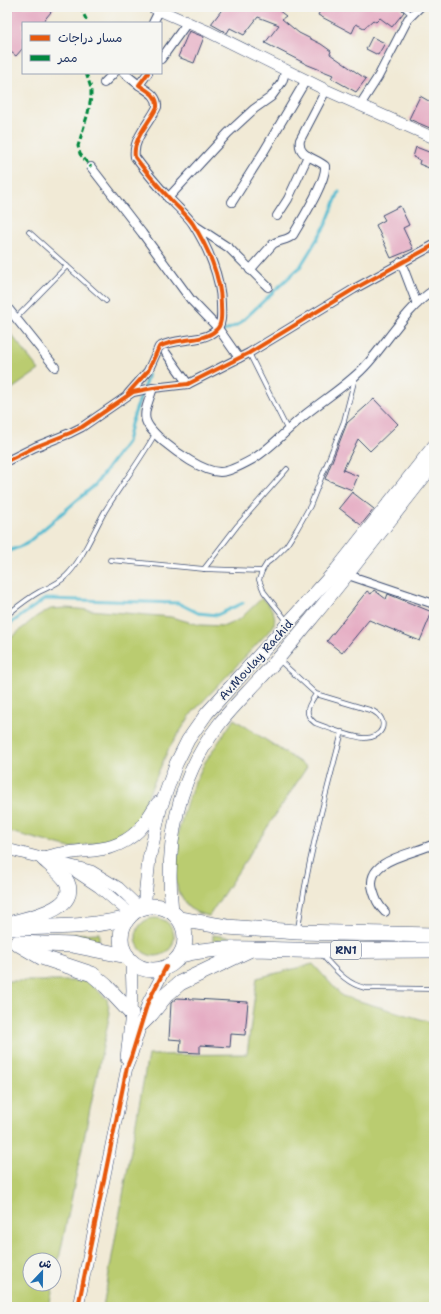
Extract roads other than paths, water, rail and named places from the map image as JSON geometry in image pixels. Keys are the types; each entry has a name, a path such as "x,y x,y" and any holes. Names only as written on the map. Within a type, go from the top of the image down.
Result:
{"highway":[{"path":"7,926 56,909 66,899 69,890 67,882 43,858"},
{"name":"RN1","path":"7,926 65,926 116,921 154,906 164,908 176,916 227,927 297,932 434,935"},
{"path":"136,912 122,932 123,948 129,958 138,966 157,970 166,967"},
{"path":"176,916 184,927 185,937 181,955"},
{"path":"12,943 72,945 129,958"},
{"path":"12,943 41,957 92,974 106,986 136,1018 151,1014 166,995 180,983 250,950"},
{"name":"RN1","path":"166,967 181,955 210,949 434,950"}],"main road":[{"name":"Av.Moulay Rachid","path":"176,916 169,877 172,838 180,801 194,765 210,736 220,722 278,659 434,446"},
{"name":"Av.Moulay Rachid","path":"136,912 147,875 152,842 164,793 182,752 204,717 289,624 342,572 432,470"},
{"path":"43,858 62,854 100,850 125,841 138,830 164,793"}],"street":[{"path":"360,105 378,77 408,19 420,7"},
{"path":"153,22 156,9 326,90 434,138"},
{"path":"162,58 187,23"},
{"path":"168,198 228,133 254,109 272,97 282,82 286,70"},
{"path":"104,82 113,74"},
{"path":"125,74 155,97 158,103 154,113 136,142 134,152 135,157 168,198 192,223 229,248 268,287"},
{"path":"139,85 147,74"},
{"path":"232,202 264,154 306,80"},
{"path":"250,270 273,244 277,241 289,239 293,235 322,180 325,166 308,156 300,149 300,140 326,90"},
{"path":"277,216 288,199 308,156"},
{"path":"91,167 191,300 218,328 239,358"},
{"path":"125,398 148,371 159,347 172,342 211,334 218,328 222,314 221,291 212,262 192,223"},
{"path":"7,461 82,427 138,390 188,384 249,353 401,262 434,245"},
{"path":"401,262 417,304"},
{"path":"151,388 144,417 149,429 183,455 212,470 219,472 225,471 253,459 270,446 287,429 355,375 368,363 417,304 434,290"},
{"path":"7,307 55,366"},
{"path":"166,353 188,384"},
{"path":"342,572 434,604"},
{"path":"385,912 379,906 372,887 372,879 375,872 378,868 393,859 434,844"},
{"path":"7,849 91,871 127,895 136,912"},
{"path":"78,1307 127,1067 133,1052 136,1018 129,958"},
{"path":"136,1018 166,967"}],"lane":[{"path":"403,7 412,15"},
{"path":"29,232 106,301"},
{"path":"16,318 67,266"},
{"path":"249,353 287,429"},
{"path":"289,624 264,592 259,580 267,563 286,546 310,506 344,421 355,375"},
{"path":"7,615 29,599 66,576 94,534 105,512 138,464 155,434"},
{"path":"204,569 237,526 287,469"},
{"path":"110,560 204,569 262,571"},
{"path":"278,659 316,694 373,711 380,715 384,724 375,736 363,738 315,723 308,715 309,705 316,694"},
{"path":"297,932 301,903 312,850 342,732"},
{"path":"317,950 344,978 359,987 434,989"}],"waterway":[{"path":"212,337 239,324 300,267 325,226 339,192"},
{"path":"7,552 26,544 95,485 127,442 131,424 148,375"},
{"path":"7,626 45,599 178,603 198,613 217,615 243,603"}]}
